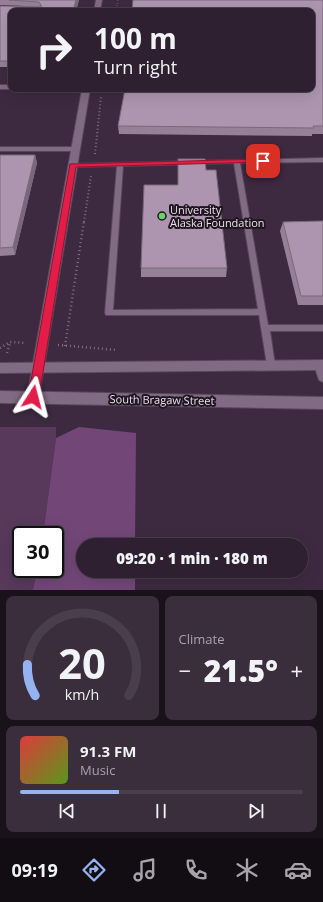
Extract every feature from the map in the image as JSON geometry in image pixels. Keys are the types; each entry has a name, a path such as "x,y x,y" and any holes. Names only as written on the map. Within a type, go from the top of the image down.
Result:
{"street":[{"path":"33,397 86,92"},
{"path":"0,368 270,365 322,369"},
{"name":"South Bragaw Street","path":"0,397 323,403"}],"lane":[{"path":"0,149 76,149"},
{"path":"73,165 323,160"},
{"path":"237,161 270,365"},
{"path":"120,164 109,314 262,312"},
{"path":"264,328 323,328"}],"path":[{"path":"65,346 93,165 101,96"},
{"path":"0,348 10,342"}],"shaded area":[{"path":"0,427 56,427 56,438 44,526 12,526 12,578 35,578 33,590 0,590"},
{"path":"79,427 136,433 135,538 76,538 76,578 135,578 135,590 33,590 35,578 64,578 64,526 44,526 56,438"}],"building":[{"path":"9,0 76,0 74,8 8,8 8,61 0,61 0,6 42,7 39,2"},
{"path":"133,0 323,0 323,126 313,126 314,128 118,126 124,92 315,92 315,8 132,8"},
{"path":"0,155 35,155 13,247 0,248"},
{"path":"178,159 205,159 206,170 216,170 227,268 141,268 144,185 178,185"},
{"path":"323,221 323,296 301,296 283,222"}],"place":[{"name":"University Alaska Foundation","path":"162,216"}],"route":[{"path":"33,397 73,165 263,161"}]}
